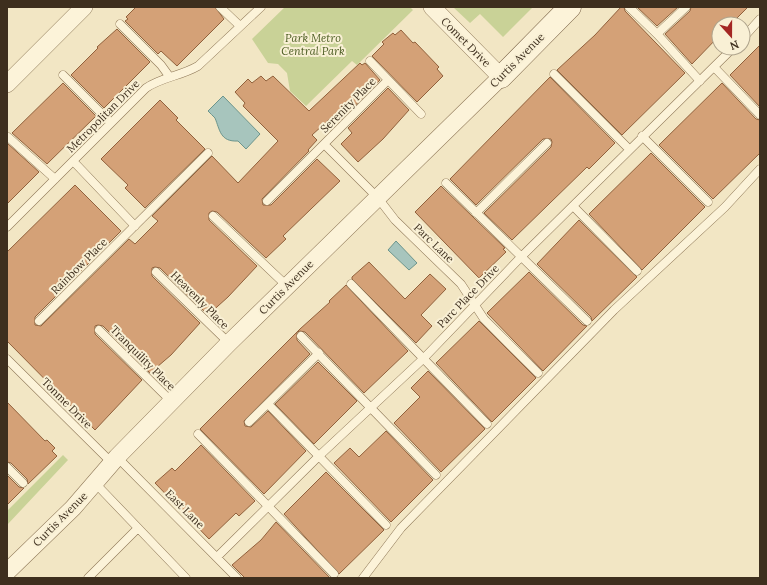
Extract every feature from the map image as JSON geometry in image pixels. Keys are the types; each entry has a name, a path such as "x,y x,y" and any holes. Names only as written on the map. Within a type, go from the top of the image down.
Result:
{"street":[{"path":"7,84 84,7"},
{"name":"Comet Drive","path":"432,7 501,77"},
{"name":"Curtis Avenue","path":"7,572 73,508 115,460 229,343 501,77 570,7"}],"lane":[{"path":"220,7 240,26"},
{"name":"Metropolitan Drive","path":"7,227 146,88 169,76 189,71 198,66 261,7"},
{"path":"629,7 657,34 700,81"},
{"path":"657,34 686,7"},
{"path":"751,30 760,20"},
{"path":"120,24 161,65 169,76"},
{"name":"Parc Place Drive","path":"217,557 319,456 424,358 474,304 642,136 725,56"},
{"name":"Serenity Place","path":"370,61 420,114"},
{"path":"714,67 760,115"},
{"path":"554,74 629,149"},
{"path":"63,75 111,123"},
{"name":"Serenity Place","path":"267,201 388,80"},
{"path":"642,136 708,202"},
{"path":"8,137 55,179"},
{"path":"476,213 547,143"},
{"name":"Serenity Place","path":"324,144 378,198"},
{"name":"Rainbow Place","path":"39,321 208,153"},
{"path":"73,161 135,226"},
{"path":"364,578 401,528 614,310 725,207 760,169"},
{"path":"446,183 587,321"},
{"name":"Parc Lane","path":"378,198 395,220 461,284 484,319 538,373"},
{"path":"573,206 638,271"},
{"path":"213,216 287,286"},
{"name":"Heavenly Place","path":"156,272 229,343"},
{"path":"351,284 487,424"},
{"name":"Tranquility Place","path":"98,330 172,402"},
{"path":"301,336 436,475"},
{"path":"249,422 319,353"},
{"name":"Tonme Drive","path":"7,359 115,460"},
{"path":"268,404 386,524"},
{"path":"198,434 334,574"},
{"name":"East Lane","path":"115,460 237,578"},
{"path":"7,467 24,483"},
{"path":"96,483 186,578"},
{"path":"88,578 138,528"}],"green space":[{"name":"Park Metro Central Park","path":"285,7 410,7 413,10 357,65 352,61 306,106 290,91 287,73 278,64 268,63 252,39"},
{"path":"453,7 533,7 503,37 480,14 470,23"},
{"path":"63,455 68,460 7,525 7,511"}],"water":[{"path":"223,96 260,134 246,149 238,141 228,140 224,137 215,118 208,111"},
{"path":"396,241 417,263 409,270 388,250"}],"building":[{"path":"136,7 215,7 224,19 177,66 161,51 158,54 125,21 128,19 126,17"},
{"path":"621,7 624,7 625,11 685,73 622,135 557,70 595,35"},
{"path":"637,7 678,7 657,26"},
{"path":"691,7 748,7 739,16 711,16 711,44 692,64 665,34 690,11"},
{"path":"117,29 150,62 104,108 71,75 98,48 97,47"},
{"path":"401,30 439,67 437,69 443,76 417,102 372,56 384,44 382,42 393,33 395,35"},
{"path":"760,45 760,107 730,75 749,56 751,56 751,54"},
{"path":"360,63 362,65 365,63 380,80 340,121 334,115 312,135 317,140 308,150 309,151 262,199 263,205 271,205 317,159 340,181 283,236 286,239 266,258 217,212 212,211 209,213 209,220 257,266 228,297 208,315 160,268 152,268 152,276 200,323 171,355 150,373 103,326 95,326 95,334 142,380 95,430 7,341 7,252 75,185 121,231 35,317 35,325 41,326 129,239 135,244 158,221 152,216 212,156 238,183 278,141 243,106 245,103 235,92 248,79 252,83 261,76 266,81 273,76 309,111"},
{"path":"550,77 615,143 589,169 587,167 512,240 484,213 551,147 551,139 543,139 476,205 450,179"},
{"path":"63,83 96,116 47,164 12,133"},
{"path":"722,83 756,119 760,120 760,153 713,199 659,145"},
{"path":"388,88 409,110 383,139 358,162 341,144 352,133 348,128"},
{"path":"160,100 178,118 176,120 205,149 145,208 125,188 128,185 101,159"},
{"path":"7,143 39,172 7,204"},
{"path":"651,153 705,207 642,270 589,214"},
{"path":"441,186 505,248 503,249 506,252 479,278 415,212"},
{"path":"579,220 637,277 592,321 591,317 537,264"},
{"path":"369,262 405,299 430,274 446,289 421,315 432,326 416,343 352,279 352,277"},
{"path":"529,272 583,325 587,326 543,371 487,313"},
{"path":"346,285 408,351 364,393 305,332 297,332"},
{"path":"479,321 536,378 492,422 436,363"},
{"path":"297,332 297,340 310,354 244,421 245,426 251,427 268,411 306,451 264,494 200,429"},
{"path":"318,362 357,401 314,444 275,404"},
{"path":"428,371 485,429 441,472 394,423 420,397 411,388"},
{"path":"7,402 45,441 47,440 55,448 52,451 57,456 28,484 27,479 11,463 7,462"},
{"path":"386,431 433,480 391,522 334,463 350,448 359,457"},
{"path":"201,445 255,501 239,516 236,513 209,539 155,483 172,468 175,471"},
{"path":"326,472 384,530 339,574 284,514"},
{"path":"7,475 19,487 24,488 7,505"},
{"path":"276,522 330,578 245,578 232,565 261,540"}]}
